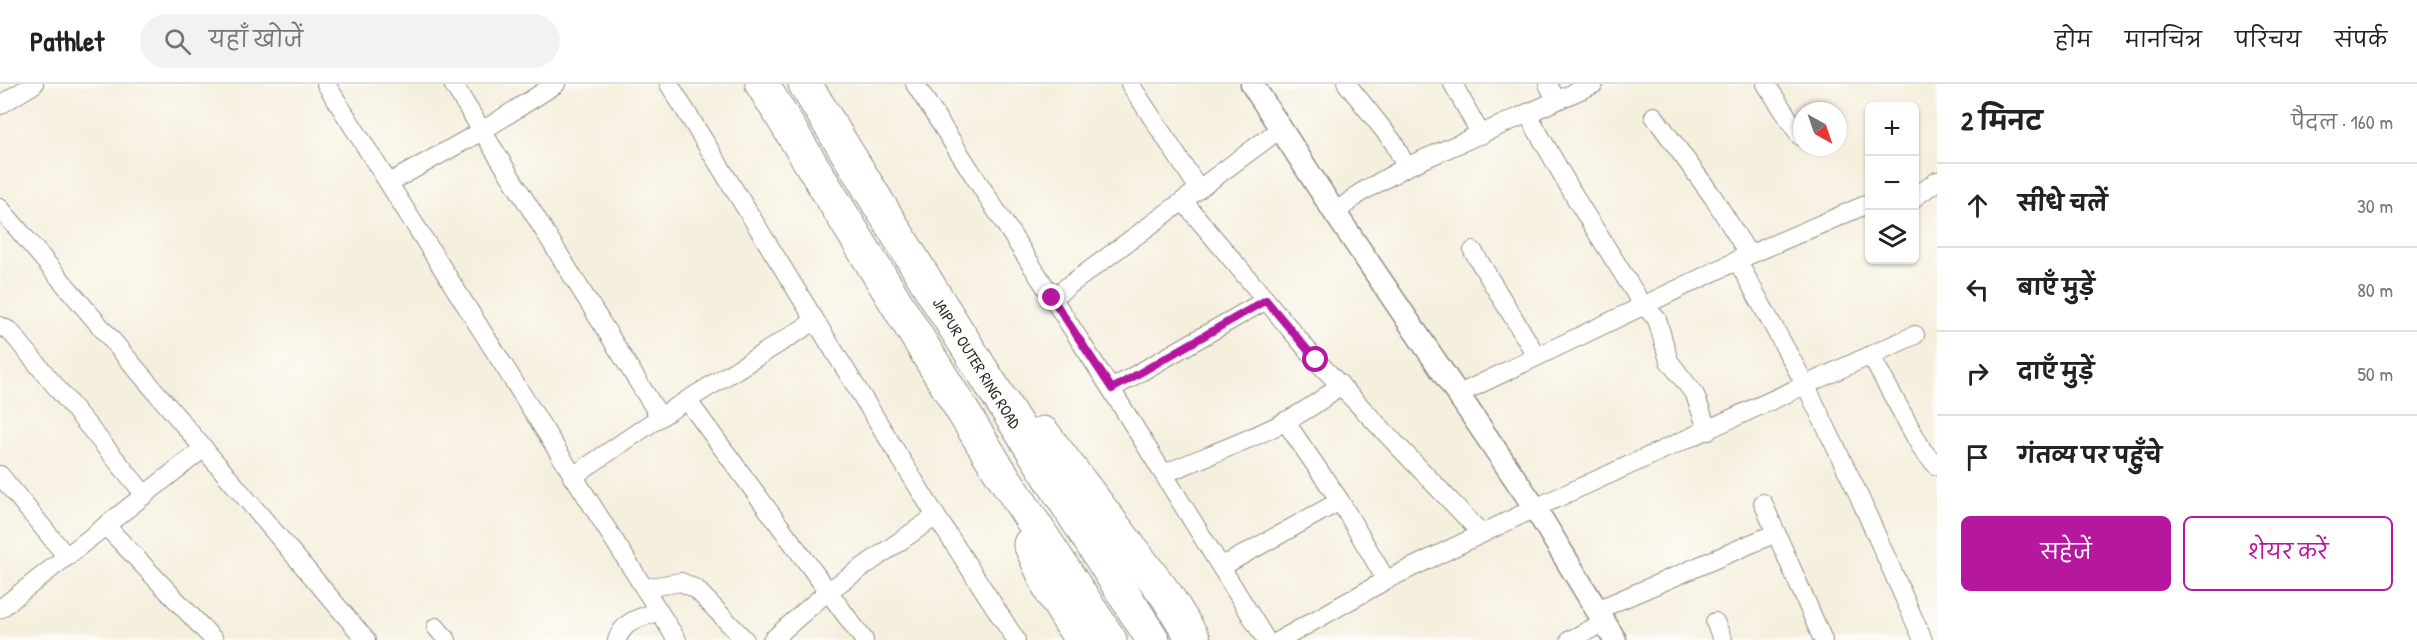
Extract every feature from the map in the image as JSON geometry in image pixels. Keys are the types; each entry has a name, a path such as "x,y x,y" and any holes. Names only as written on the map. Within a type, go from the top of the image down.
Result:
{"highway":[{"path":"762,84 992,459 1110,640"},
{"name":"JAIPUR OUTER RING ROAD","path":"805,84 942,308 1153,640"},
{"path":"942,308 1090,494 1167,596 1194,640"},
{"path":"992,459 1052,593 1081,640"}],"street":[{"path":"0,105 34,84"},
{"path":"326,84 677,640"},
{"path":"453,84 660,417"},
{"path":"389,183 482,131 556,84"},
{"path":"669,84 936,516 1016,640"},
{"path":"915,84 1112,389 1266,640"},
{"path":"1130,84 1199,189"},
{"path":"1347,84 1394,143 1406,167"},
{"path":"1454,84 1481,135"},
{"path":"1548,84 1557,100"},
{"path":"1335,213 1360,192 1406,167 1594,84"},
{"path":"1766,84 1793,125"},
{"path":"1256,86 1280,129 1335,213 1535,508 1606,624"},
{"path":"1527,113 1566,184 1642,304 1657,319 1669,361 1695,395 1708,431"},
{"path":"1654,116 1713,197 1854,485 1923,640"},
{"path":"1052,298 1280,129"},
{"path":"1919,194 1937,181"},
{"path":"1183,201 1340,384 1482,534"},
{"path":"1457,395 1642,304 1743,257 1865,205"},
{"path":"0,208 366,640"},
{"path":"1473,251 1536,355"},
{"path":"1112,389 1266,300"},
{"path":"572,477 660,417 815,321"},
{"path":"0,326 10,331 145,495"},
{"path":"1280,640 1386,580 1535,508 1806,387 1915,335"},
{"path":"1871,356 1923,451 1937,466"},
{"path":"1164,474 1285,421 1326,398 1340,384"},
{"path":"687,400 864,640"},
{"path":"1285,421 1340,501 1386,580"},
{"path":"0,609 204,448"},
{"path":"0,475 67,557"},
{"path":"1221,567 1340,501"},
{"path":"1763,503 1823,640"},
{"path":"772,640 827,592 936,516"},
{"path":"106,526 214,640"},
{"path":"1570,640 1606,624 1776,534"},
{"path":"644,588 681,582 696,589 745,640"},
{"path":"617,640 621,629 635,619 659,612"},
{"path":"1715,622 1723,640"}],"route":[{"path":"1052,298 1112,389 1266,300 1316,360"}]}
